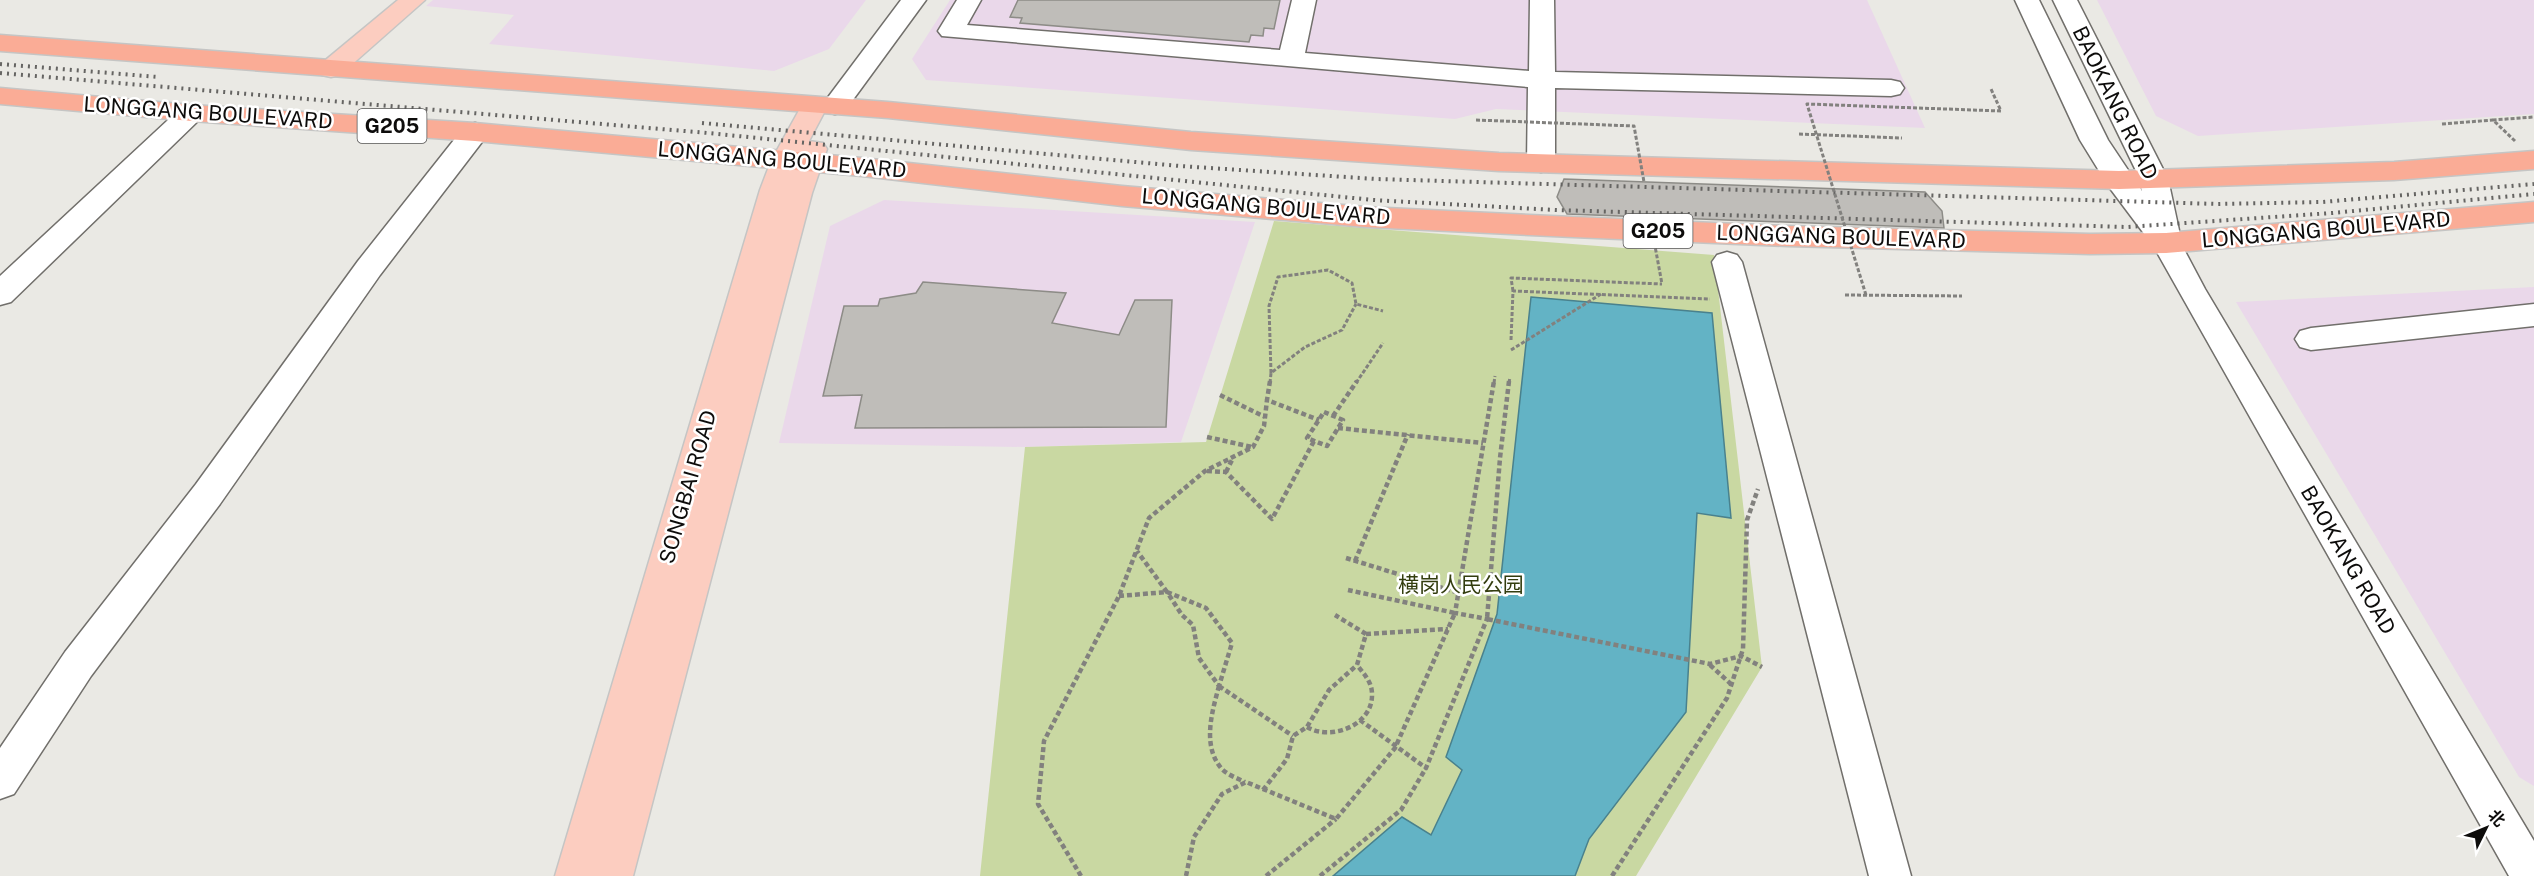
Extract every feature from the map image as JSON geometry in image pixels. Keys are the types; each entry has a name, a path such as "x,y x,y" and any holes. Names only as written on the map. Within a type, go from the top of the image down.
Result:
{"highway":[{"path":"0,43 825,105 1191,141 1540,163 2119,180 2394,171 2526,152"},
{"name":"LONGGANG BOULEVARD","path":"0,96 191,113 475,132 796,161 1122,196 1366,217 1788,236 2090,244 2166,243 2534,212"}],"main road":[{"path":"321,68 394,0"},
{"path":"321,68 413,0"},
{"name":"SONGBAI ROAD","path":"576,876 796,161 825,105"},
{"name":"SONGBAI ROAD","path":"612,876 796,161"}],"street":[{"path":"825,105 891,0"},
{"path":"825,105 914,0"},
{"path":"969,0 951,31 1541,80 1891,88"},
{"path":"1291,59 1304,0"},
{"path":"1540,163 1542,0"},
{"name":"BAOKANG ROAD","path":"2027,0 2094,140 2119,180 2166,243 2191,291 2532,876"},
{"name":"BAOKANG ROAD","path":"2065,0 2154,179 2166,243"},
{"path":"0,294 191,113"},
{"path":"0,781 78,664 208,495 369,268 475,132"},
{"path":"1727,262 1890,876"},
{"path":"2311,339 2534,315"}],"path":[{"path":"1866,295 1807,104 2001,111 1991,89"},
{"path":"2442,124 2534,117"},
{"path":"1476,120 1634,126 1644,182"},
{"path":"2493,120 2526,152"},
{"path":"1799,134 1902,138"},
{"path":"1511,340 1513,291 1511,279 1662,284 1650,219"},
{"path":"1081,876 1038,804 1044,741 1119,596 1149,518 1205,471 1253,447 1264,426 1271,373 1269,306 1278,277 1328,270 1352,283 1356,304 1350,322 1331,338 1306,346 1271,373"},
{"path":"1513,291 1708,298 1717,302"},
{"path":"1511,350 1602,294"},
{"path":"1845,295 1962,296"},
{"path":"1356,304 1383,312"},
{"path":"1333,416 1383,343"},
{"path":"1268,875 1336,819 1395,748 1455,613 1496,376"},
{"path":"1320,876 1401,810 1426,768 1454,705 1487,619 1500,458 1510,377"},
{"path":"1220,395 1265,417"},
{"path":"1267,400 1319,420"},
{"path":"1324,412 1333,416 1343,420 1327,446 1307,438 1324,412"},
{"path":"1338,428 1483,443"},
{"path":"1355,561 1408,434"},
{"path":"1207,437 1253,447"},
{"path":"1205,471 1226,472 1272,519 1314,441"},
{"path":"1226,472 1233,457"},
{"path":"1612,876 1727,698 1732,685 1741,656 1748,520 1759,487"},
{"path":"1137,550 1193,625 1199,658 1220,688 1293,736"},
{"path":"1346,558 1459,593"},
{"path":"1348,590 1710,664 1741,656 1762,667"},
{"path":"1119,596 1167,592 1206,608 1232,643 1213,708 1209,745 1221,768 1263,790 1336,819"},
{"path":"1335,615 1366,634 1448,629"},
{"path":"1263,790 1287,759 1293,736 1307,727 1329,690 1357,665 1366,634"},
{"path":"1710,664 1732,685"},
{"path":"1307,727 1321,735 1346,732 1360,720 1370,705 1371,685 1357,665"},
{"path":"1360,720 1395,748 1426,768"},
{"path":"1186,876 1194,837 1222,794 1246,782"}],"shaded area":[{"path":"433,0 866,0 829,49 774,71 489,44 514,15 426,6"},
{"path":"950,0 1867,0 1925,128 1496,109 1455,119 926,80 912,59"},
{"path":"2097,0 2534,0 2534,114 2198,136 2156,116"},
{"path":"884,200 1255,222 1181,442 1025,447 779,443 830,226"},
{"path":"2534,287 2534,786 2519,777 2236,302"}],"green space":[{"name":"横岗人民公园","path":"1274,221 1714,255 1762,667 1636,876 980,876 1025,447 1206,442"}],"water":[{"path":"1531,297 1712,313 1731,518 1697,513 1686,712 1589,839 1575,876 1333,876 1402,817 1431,835 1462,770 1446,757 1497,614"}],"building":[{"path":"1018,0 1280,0 1274,29 1264,28 1263,36 1251,35 1249,42 1020,23 1022,18 1010,17"},
{"path":"1564,179 1925,192 1942,211 1944,228 1567,214 1557,197"},
{"path":"923,282 1066,293 1052,323 1119,335 1135,300 1172,300 1166,427 855,428 862,395 823,396 844,306 878,306 880,299 916,293"}],"railway":[{"path":"0,64 158,77"},
{"path":"0,73 708,133 1373,200 1556,210 2127,227 2332,213 2534,194"},
{"path":"702,123 1180,166 1376,179 2218,204 2322,202 2534,184"}]}
